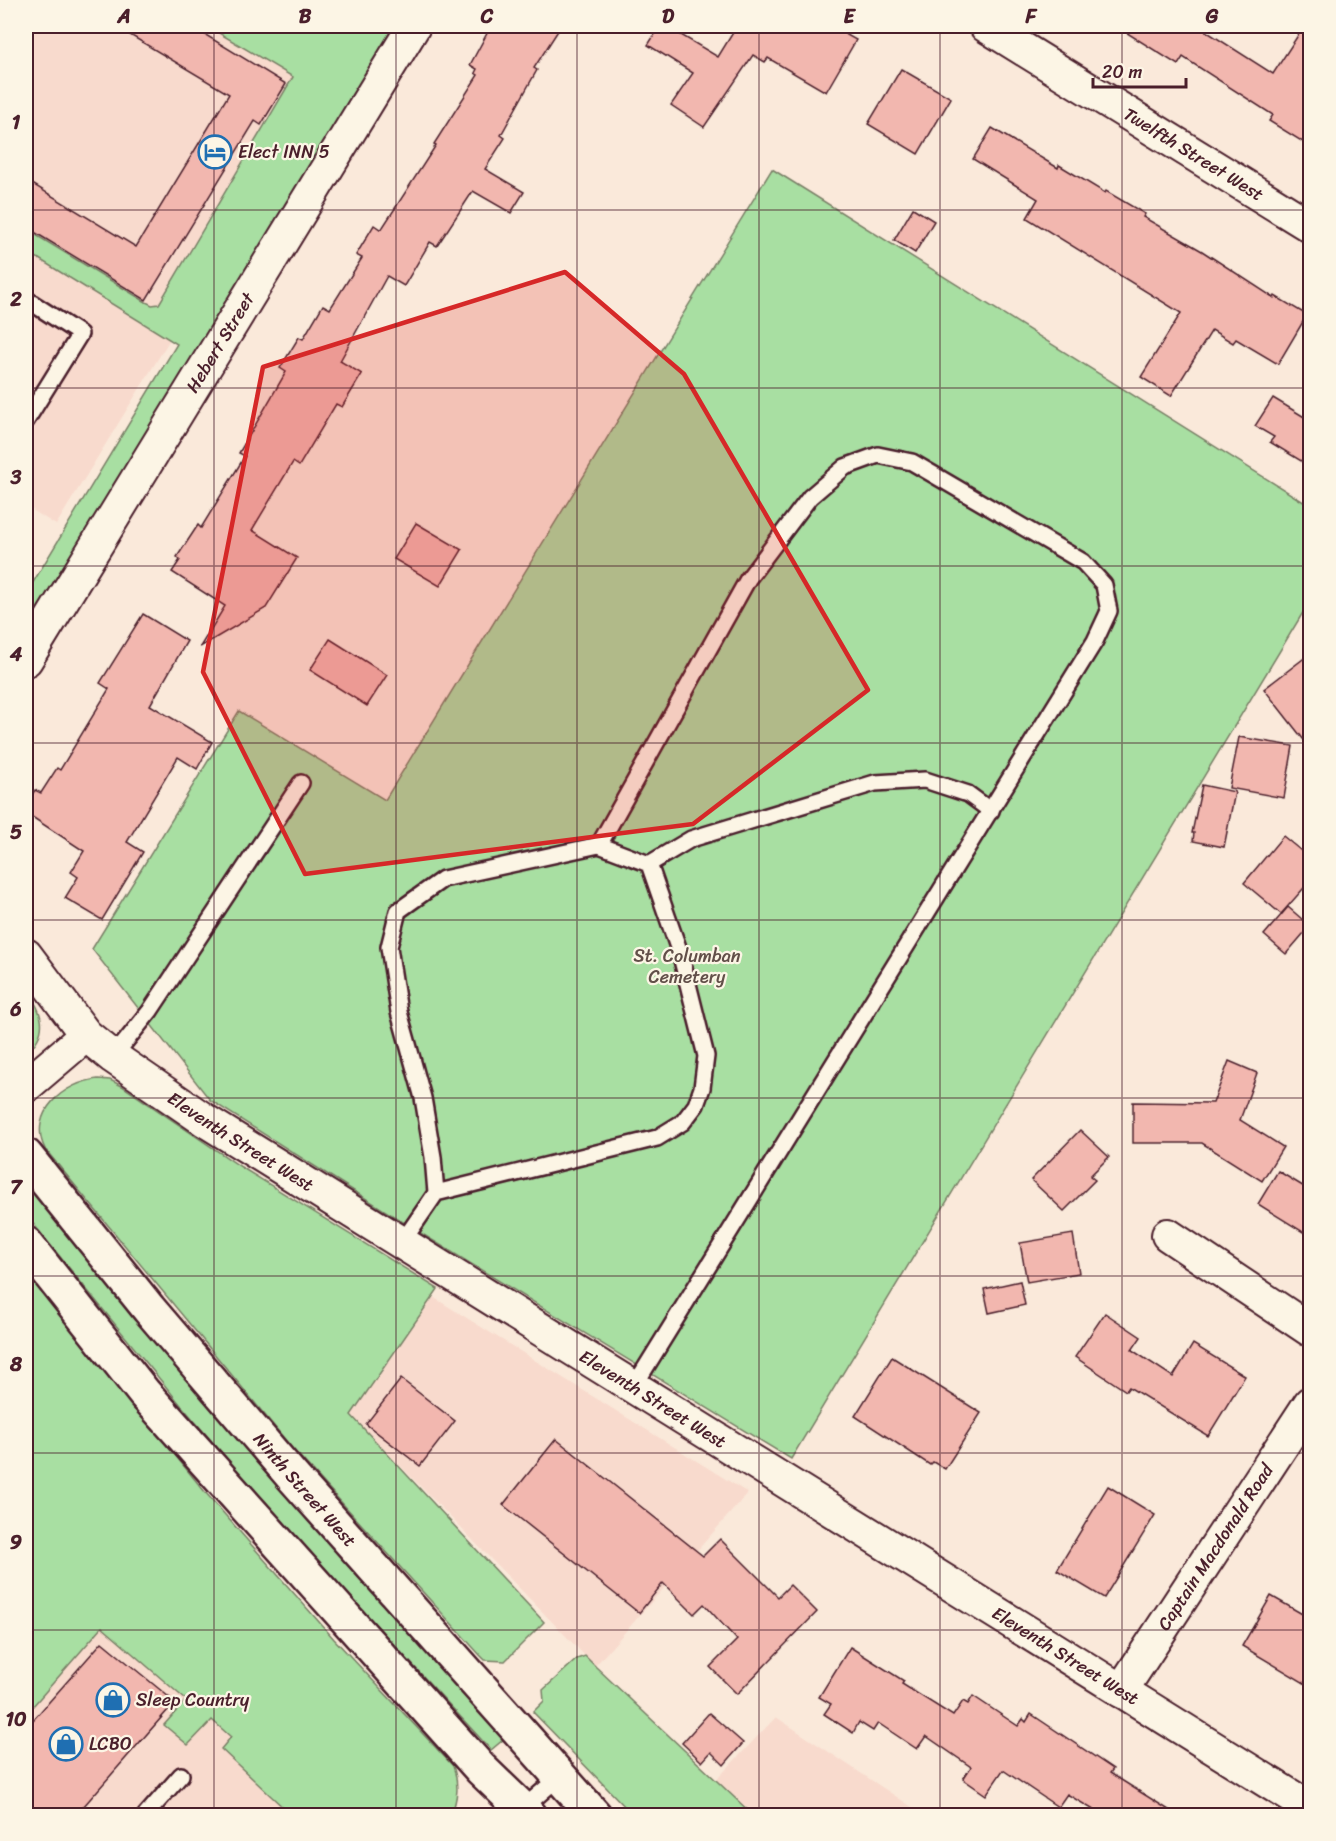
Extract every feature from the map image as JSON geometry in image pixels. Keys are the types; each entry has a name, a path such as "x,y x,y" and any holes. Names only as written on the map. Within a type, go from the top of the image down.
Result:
{"main road":[{"name":"Ninth Street West","path":"26,1156 149,1309 292,1476 595,1815"},
{"path":"26,1244 152,1402 523,1813"}],"street":[{"name":"Hebert Street","path":"26,660 414,26"},
{"name":"Twelfth Street West","path":"986,26 1021,34 1311,226"},
{"name":"Eleventh Street West","path":"26,955 86,1035 113,1058 206,1121 1311,1808"},
{"path":"26,1086 86,1035"},
{"path":"1168,1235 1311,1330"},
{"name":"Captain Macdonald Road","path":"1121,1691 1311,1403"}],"lane":[{"path":"26,299 80,334 26,421"},
{"path":"599,845 748,579 810,497 845,466 879,456 912,462 1083,562 1104,585 1109,611 1095,641 633,1388"},
{"path":"649,864 691,839 874,783 925,780 968,794 991,811"},
{"path":"113,1058 150,1011 301,783"},
{"path":"401,1244 436,1193 433,1157 423,1098 399,1012 388,947 398,911 443,879 599,845 649,864"},
{"path":"436,1193 657,1138 683,1122 696,1105 702,1088 706,1056 681,956 649,864"},
{"path":"145,1815 181,1775"},
{"path":"523,1813 560,1776"}],"highlighted area":[{"path":"565,272 684,374 868,690 693,824 305,874 203,672 263,367"}],"shaded area":[{"path":"26,26 207,26 321,93 56,525 26,506"},
{"path":"433,1297 748,1493 595,1666 351,1415"},
{"path":"110,1616 343,1816 26,1816 26,1714"},
{"path":"776,1717 924,1815 755,1815 716,1780"}],"green space":[{"path":"207,26 396,26 32,618 26,617 26,594 177,344 26,251 26,229 146,302 152,305 159,304 293,77"},
{"name":"St. Columban Cemetery","path":"772,169 1310,506 1310,601 791,1459 414,1229 210,1100 92,949 239,711 385,800"},
{"path":"26,989 40,1014 41,1030 34,1045 26,1053"},
{"path":"98,1079 110,1080 122,1086 241,1167 438,1289 351,1415 544,1622 505,1661 485,1660 293,1449 45,1149 41,1136 41,1123 52,1102 73,1086"},
{"path":"26,1183 137,1321 252,1457 371,1591 492,1721 504,1739 491,1750 273,1513 180,1404 26,1215"},
{"path":"26,1272 205,1492 334,1639 453,1766 457,1791 451,1815 284,1815 287,1811 221,1749 231,1737 212,1720 188,1745 164,1725 186,1700 102,1627 26,1714"},
{"path":"585,1656 753,1815 633,1815 533,1712 544,1701 543,1690 577,1659"}],"building":[{"name":"Elect INN 5","path":"115,26 191,26 286,84 261,125 255,121 146,300 26,227 26,180 136,247 229,94"},
{"path":"491,26 561,26 534,68 537,70 501,135 505,138 485,169 524,192 511,213 473,191 437,246 430,242 404,286 387,276 340,361 362,374 342,407 336,404 299,466 293,462 252,530 297,558 266,608 200,647 225,606 172,572 180,560 177,557 198,525 201,528 245,456 239,453 286,372 280,368 299,337 303,339 323,305 330,309 362,258 356,255 374,225 380,229 383,227 478,75 475,73 477,69 470,65"},
{"path":"660,26 666,26 718,57 737,26 831,26 856,40 826,92 768,58 765,62 753,55 704,127 671,105 693,73 648,45"},
{"path":"1116,26 1198,26 1273,74 1304,26 1311,26 1311,147 1269,121 1273,115 1183,57 1178,65"},
{"path":"901,69 951,98 918,154 868,124"},
{"path":"992,128 1058,168 1059,165 1145,214 1143,217 1202,251 1274,298 1275,296 1307,315 1278,364 1236,339 1233,343 1212,330 1171,396 1141,377 1181,313 1027,218 1038,199 973,159"},
{"path":"913,208 934,221 915,253 894,240"},
{"path":"1273,398 1311,421 1311,467 1270,442 1274,437 1255,426"},
{"path":"416,523 462,550 440,586 394,559"},
{"path":"143,614 187,641 150,705 212,742 197,769 178,757 127,842 143,852 102,920 65,898 78,877 71,872 84,851 26,813 26,804 35,790 41,793 57,768 60,770 109,689 100,683"},
{"path":"330,639 387,675 367,706 310,670"},
{"path":"1311,653 1311,749 1264,689"},
{"path":"1239,737 1293,746 1284,798 1229,788"},
{"path":"1202,785 1235,792 1224,847 1193,841 1194,833 1192,833"},
{"path":"1283,836 1311,859 1311,880 1281,914 1244,883"},
{"path":"1288,907 1310,926 1286,954 1264,935"},
{"path":"1229,1061 1257,1073 1240,1120 1283,1147 1262,1181 1202,1143 1133,1143 1133,1102 1213,1103"},
{"path":"1080,1130 1109,1157 1090,1176 1095,1180 1064,1211 1031,1180"},
{"path":"1278,1171 1311,1191 1311,1237 1258,1204"},
{"path":"1073,1234 1079,1273 1027,1282 1020,1243"},
{"path":"1020,1281 1025,1305 989,1313 984,1289"},
{"path":"1105,1313 1141,1337 1132,1350 1173,1377 1193,1344 1245,1376 1208,1436 1129,1387 1126,1391 1075,1357"},
{"path":"892,1357 981,1413 945,1469 933,1462 930,1465 855,1416"},
{"path":"401,1379 455,1421 420,1466 366,1424"},
{"path":"556,1439 703,1556 720,1539 778,1597 790,1585 817,1612 737,1694 710,1667 737,1640 704,1604 694,1614 663,1583 639,1613 503,1505"},
{"path":"1108,1486 1155,1515 1104,1598 1057,1570"},
{"path":"1271,1596 1311,1619 1311,1687 1242,1646"},
{"path":"102,1642 175,1702 76,1815 26,1815 26,1728"},
{"path":"850,1647 904,1681 902,1684 953,1716 963,1701 968,1704 973,1696 1018,1726 1023,1719 1026,1722 1031,1714 1113,1769 1110,1773 1177,1815 1102,1815 1067,1794 1058,1807 1003,1770 986,1795 963,1779 971,1767 926,1736 917,1749 878,1723 873,1731 859,1722 853,1733 824,1714 831,1704 819,1697"},
{"path":"709,1713 743,1743 724,1765 711,1752 702,1762 682,1743"}],"place":[{"name":"Elect INN 5","path":"215,152"},
{"name":"Sleep Country","path":"113,1700"},
{"name":"LCBO","path":"66,1744"}]}
